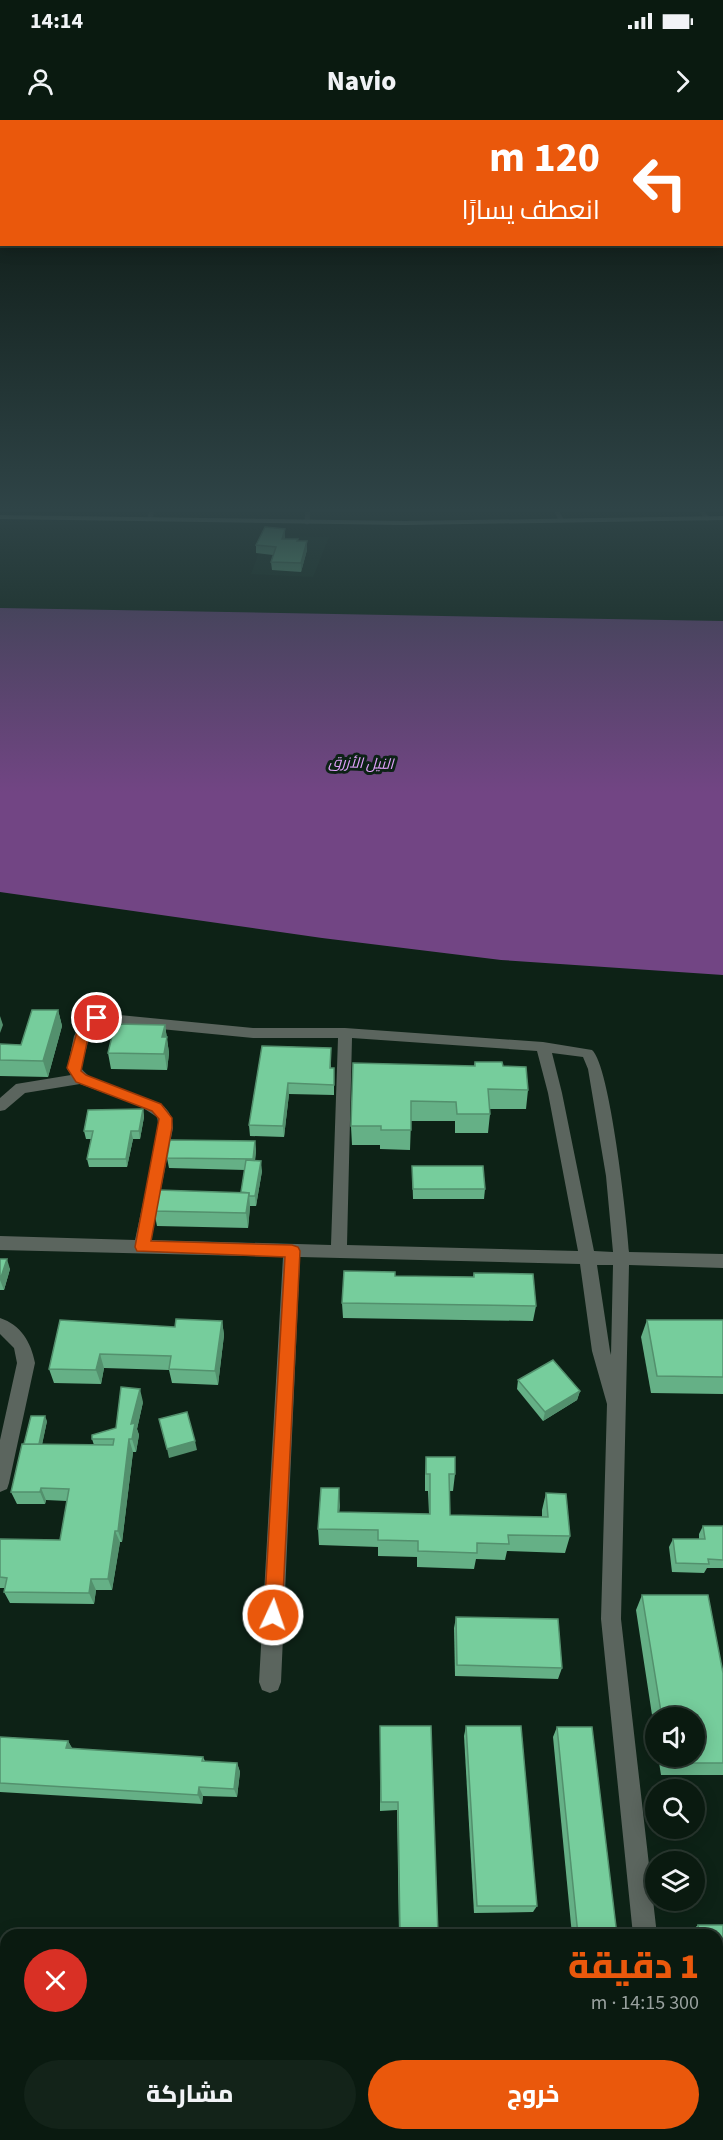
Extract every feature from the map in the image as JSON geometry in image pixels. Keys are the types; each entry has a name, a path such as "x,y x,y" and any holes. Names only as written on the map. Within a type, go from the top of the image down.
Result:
{"street":[{"path":"81,1079 74,1068 84,1028 88,1022 97,1018 253,1033 345,1033 543,1047 581,1050 590,1055 595,1069 618,1208 621,1257 621,1353 616,1404 611,1619 644,1929"},
{"path":"339,1252 345,1033"},
{"path":"543,1047 555,1093 587,1256 601,1351 616,1404"},
{"path":"0,1106 21,1088 81,1079 156,1108 165,1118 166,1128 142,1247"},
{"path":"0,1243 723,1261"},
{"path":"270,1682 292,1251"},
{"path":"0,1325 12,1333 23,1345 26,1363 0,1484"}],"water":[{"name":"النيل الأزرق","path":"0,608 723,621 723,975 501,960 322,938 0,892"}],"building":[{"path":"32,1010 58,1010 43,1061 0,1060 0,1044 21,1045"},
{"path":"115,1024 165,1025 162,1037 167,1037 164,1054 108,1053"},
{"path":"262,1046 331,1048 330,1068 334,1068 334,1085 288,1083 283,1126 249,1125"},
{"path":"475,1062 502,1062 503,1066 526,1067 528,1090 488,1089 490,1114 457,1114 456,1102 411,1101 411,1130 381,1130 381,1126 351,1126 353,1063 475,1066"},
{"path":"143,1109 139,1131 131,1131 126,1159 87,1159 93,1131 84,1131 88,1110"},
{"path":"170,1140 255,1141 253,1159 167,1158"},
{"path":"246,1160 261,1161 255,1196 241,1192"},
{"path":"412,1166 483,1166 485,1189 413,1189"},
{"path":"158,1190 249,1193 246,1213 154,1211"},
{"path":"0,1259 7,1259 0,1280"},
{"path":"344,1271 395,1272 395,1276 474,1277 474,1273 533,1274 536,1306 342,1303"},
{"path":"176,1319 222,1321 215,1371 169,1369 171,1356 100,1354 96,1370 49,1369 60,1320 175,1327"},
{"path":"647,1320 723,1320 723,1377 657,1376"},
{"path":"553,1360 580,1391 545,1412 518,1380"},
{"path":"121,1387 140,1389 131,1424 135,1423 132,1439 129,1439 118,1531 115,1531 108,1579 91,1579 89,1593 4,1592 7,1578 0,1577 0,1539 60,1540 69,1489 41,1488 40,1492 11,1492 22,1444 113,1445 114,1439 92,1439 92,1435 116,1428"},
{"path":"187,1412 195,1441 167,1449 159,1419"},
{"path":"31,1416 45,1416 39,1444 24,1444"},
{"path":"426,1457 455,1457 455,1474 449,1474 450,1515 548,1517 546,1493 566,1494 570,1536 508,1535 509,1544 477,1543 477,1553 418,1551 418,1541 378,1540 378,1530 318,1529 321,1488 339,1488 338,1512 430,1514 430,1474 426,1474"},
{"path":"703,1526 723,1526 723,1560 708,1559 709,1564 676,1563 673,1539 705,1539"},
{"path":"642,1595 708,1595 723,1673 723,1763 705,1763 705,1707 660,1707"},
{"path":"456,1617 558,1619 562,1668 457,1665"},
{"path":"380,1726 431,1726 438,1929 400,1929 398,1802 381,1802"},
{"path":"466,1726 521,1726 537,1906 477,1906"},
{"path":"557,1727 592,1727 616,1929 577,1929"},
{"path":"0,1737 68,1741 66,1748 203,1757 202,1761 237,1763 234,1789 199,1787 198,1795 0,1783"},
{"path":"698,1925 723,1925 723,1929 699,1929"}],"route":[{"path":"97,1018 88,1022 84,1028 74,1068 75,1073 81,1079 118,1095 156,1108 165,1118 166,1128 142,1247 292,1251 273,1615"}]}
